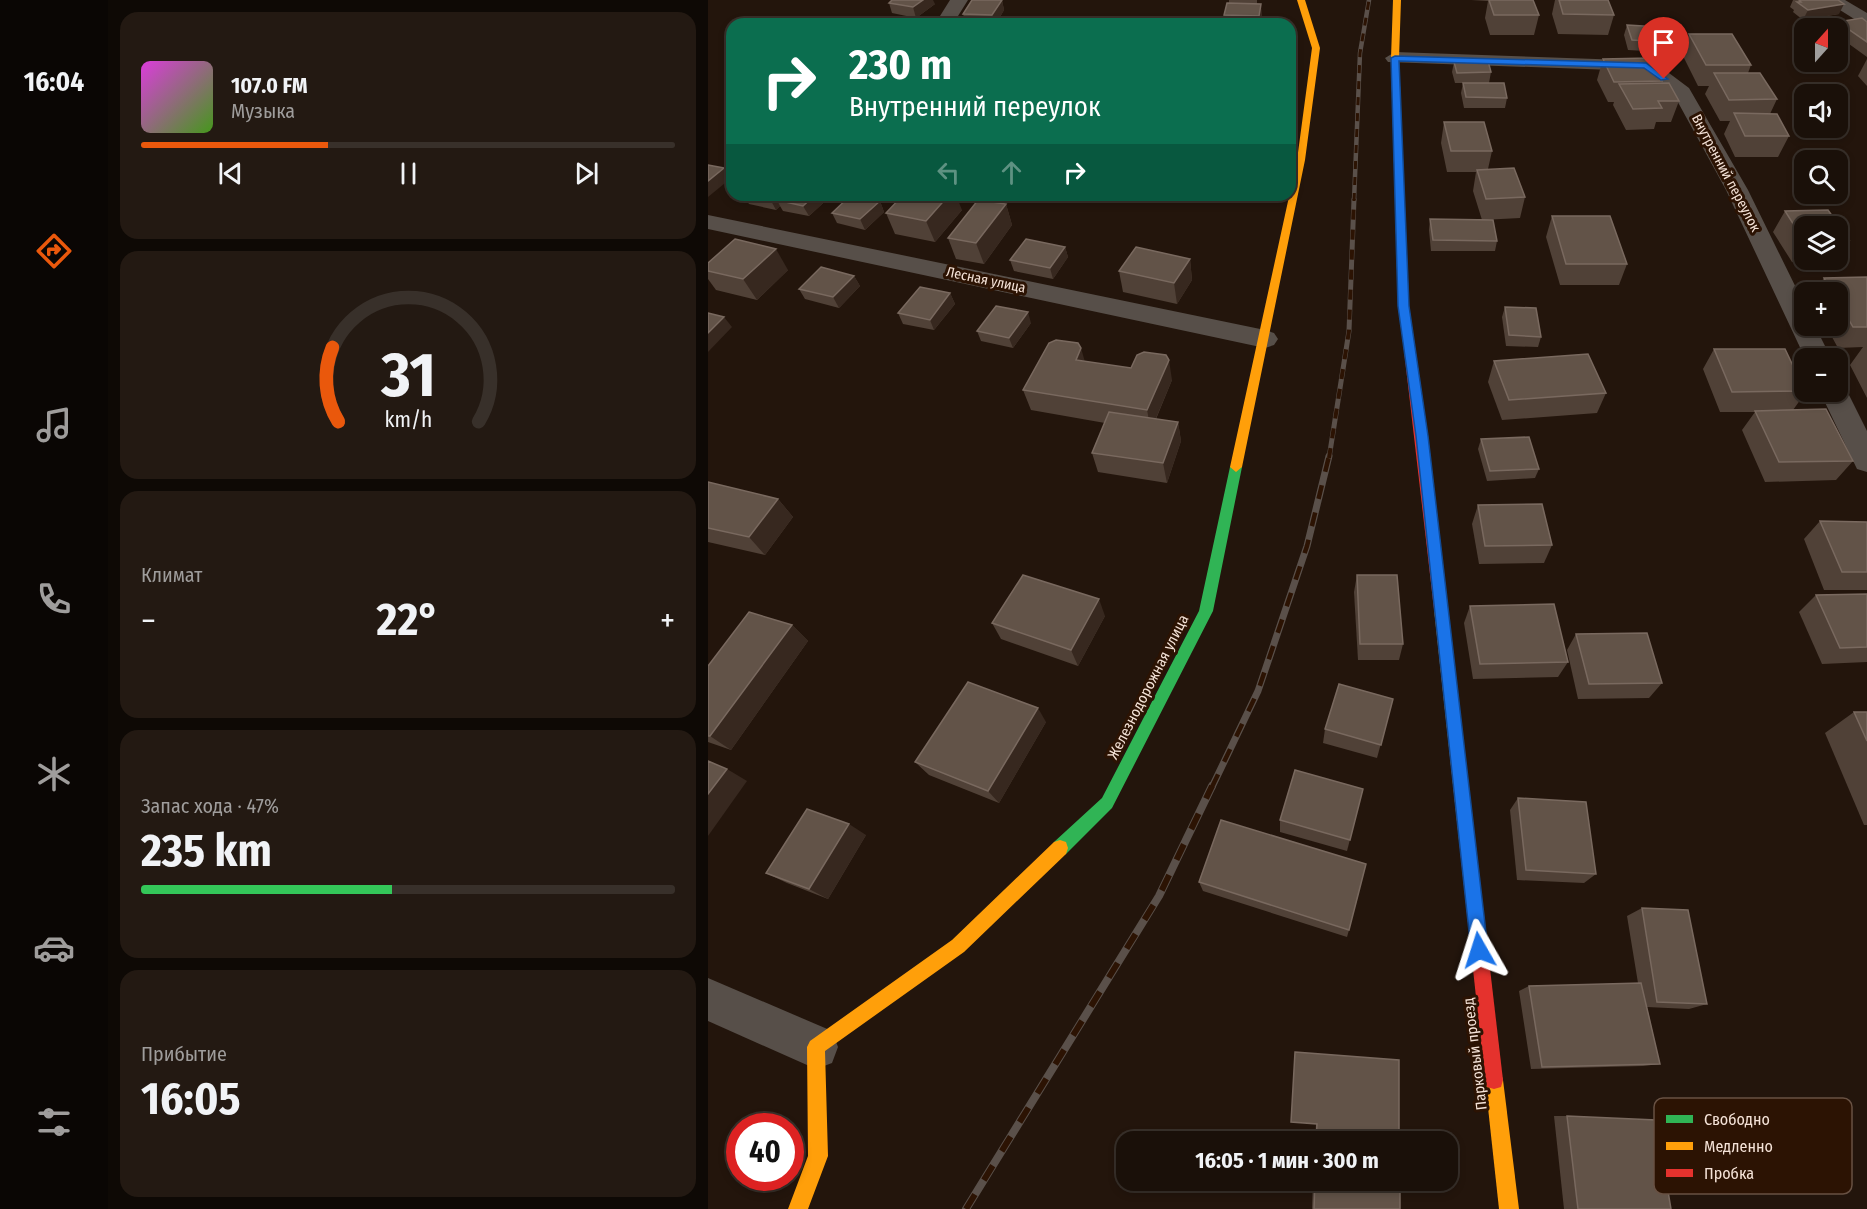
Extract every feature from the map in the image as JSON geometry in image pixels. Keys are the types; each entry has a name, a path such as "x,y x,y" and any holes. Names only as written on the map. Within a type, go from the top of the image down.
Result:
{"street":[{"path":"948,18 959,0"},
{"name":"Железнодорожная улица","path":"1296,159 1316,48 1301,0"},
{"name":"Парковый проезд","path":"1397,0 1395,58 1403,306 1422,436 1509,1209"},
{"path":"1833,0 1867,21"},
{"name":"Внутренний переулок","path":"1395,58 1646,65 1682,92 1737,190 1813,348"},
{"name":"Железнодорожная улица","path":"816,1047 958,946 1107,803 1206,611 1265,339 1289,201"},
{"name":"Лесная улица","path":"708,222 1265,339"},
{"path":"1839,402 1867,460"},
{"path":"708,999 816,1047 818,1156 798,1209"}],"building":[{"path":"892,0 923,0 913,7 889,3"},
{"path":"972,0 1002,0 992,15 963,14"},
{"path":"1489,0 1533,0 1539,15 1494,15"},
{"path":"1559,0 1608,0 1614,15 1563,14"},
{"path":"1799,0 1838,0 1844,4 1808,10 1797,2 1801,2"},
{"path":"1227,3 1261,4 1259,16 1224,15"},
{"path":"1862,18 1867,22 1867,42 1848,29 1848,20"},
{"path":"1627,25 1660,27 1665,42 1632,40"},
{"path":"1689,34 1732,34 1751,65 1706,65"},
{"path":"1650,58 1662,81 1614,82 1603,59"},
{"path":"1488,61 1491,72 1457,73 1454,62"},
{"path":"1714,73 1760,73 1777,99 1729,100"},
{"path":"1463,83 1504,83 1507,98 1466,97"},
{"path":"1669,83 1679,101 1658,101 1662,108 1633,109 1619,84"},
{"path":"1734,113 1777,114 1789,136 1745,136"},
{"path":"1444,122 1484,122 1492,151 1451,151"},
{"path":"708,165 724,168 708,181"},
{"path":"1514,168 1525,197 1486,199 1477,170"},
{"path":"781,201 808,201 803,206"},
{"path":"845,201 880,201 860,219 832,213"},
{"path":"897,201 944,201 926,221 886,213"},
{"path":"977,201 1006,204 976,243 948,238"},
{"path":"1828,210 1832,216 1794,216 1794,225 1785,211"},
{"path":"1552,216 1610,216 1627,264 1566,264"},
{"path":"1430,219 1493,220 1497,241 1433,240"},
{"path":"735,239 776,249 743,279 708,271 708,263"},
{"path":"1026,239 1065,247 1050,268 1010,260"},
{"path":"1136,247 1190,259 1174,283 1119,271"},
{"path":"821,267 854,276 833,297 799,289"},
{"path":"1867,277 1867,327 1853,327 1848,318 1848,282 1826,282 1824,278"},
{"path":"920,287 950,293 930,320 898,313"},
{"path":"996,306 1028,312 1009,338 977,331"},
{"path":"1505,307 1536,308 1541,337 1509,335"},
{"path":"708,313 724,317 708,333"},
{"path":"1056,340 1078,343 1081,348 1076,360 1131,368 1137,355 1144,352 1166,355 1169,360 1147,410 1023,390 1049,343"},
{"path":"1714,349 1785,349 1794,368 1794,391 1732,392"},
{"path":"1588,354 1606,393 1509,400 1494,361"},
{"path":"1826,409 1853,461 1779,462 1755,411"},
{"path":"1109,412 1178,422 1163,463 1092,453"},
{"path":"1529,437 1539,469 1490,471 1481,439"},
{"path":"708,482 778,499 749,537 708,528"},
{"path":"1542,504 1552,545 1485,546 1478,505"},
{"path":"1820,521 1867,522 1867,572 1842,572"},
{"path":"1023,575 1099,599 1071,650 992,623"},
{"path":"1357,575 1397,575 1403,644 1360,644"},
{"path":"1867,594 1867,647 1840,648 1816,595"},
{"path":"1554,604 1568,662 1480,664 1470,606"},
{"path":"749,612 792,625 708,736 708,666"},
{"path":"1647,633 1662,683 1589,684 1576,634"},
{"path":"968,682 1038,708 988,791 915,762"},
{"path":"1339,684 1393,699 1381,745 1325,729"},
{"path":"1854,712 1867,712 1867,741"},
{"path":"708,761 727,769 708,794"},
{"path":"1295,770 1363,789 1350,840 1280,820"},
{"path":"1518,798 1586,802 1596,874 1526,870"},
{"path":"807,809 849,824 809,889 766,873"},
{"path":"1221,820 1366,864 1349,930 1199,882"},
{"path":"1642,908 1688,910 1707,1004 1657,1002"},
{"path":"1641,983 1660,1064 1542,1067 1529,986"},
{"path":"1295,1052 1399,1060 1399,1131 1317,1131 1317,1124 1291,1122"},
{"path":"1567,1116 1654,1120 1654,1194 1668,1194 1671,1209 1578,1209"},
{"path":"1315,1191 1400,1191 1400,1209 1314,1209"}],"railway":[{"path":"1354,201 1360,53 1369,0"},
{"path":"1329,458 1349,331 1354,199"},
{"path":"1212,787 1258,691 1307,546 1329,456"},
{"path":"966,1209 1159,896 1212,786"}],"traffic: fast":[{"path":"1060,848 1107,803 1206,611 1236,467"}],"traffic: slow":[{"path":"1296,184 1316,48 1301,0"},
{"path":"1397,0 1395,58 1403,306 1408,342"},
{"path":"1236,467 1292,201"},
{"path":"1441,609 1467,840"},
{"path":"798,1209 818,1156 816,1047 958,946 1060,848"},
{"path":"1494,1080 1509,1209"}],"traffic: jam":[{"path":"1408,342 1441,609"},
{"path":"1467,840 1494,1080"}],"route":[{"path":"1479,950 1422,436 1403,306 1395,58 1646,65 1664,79"}]}
